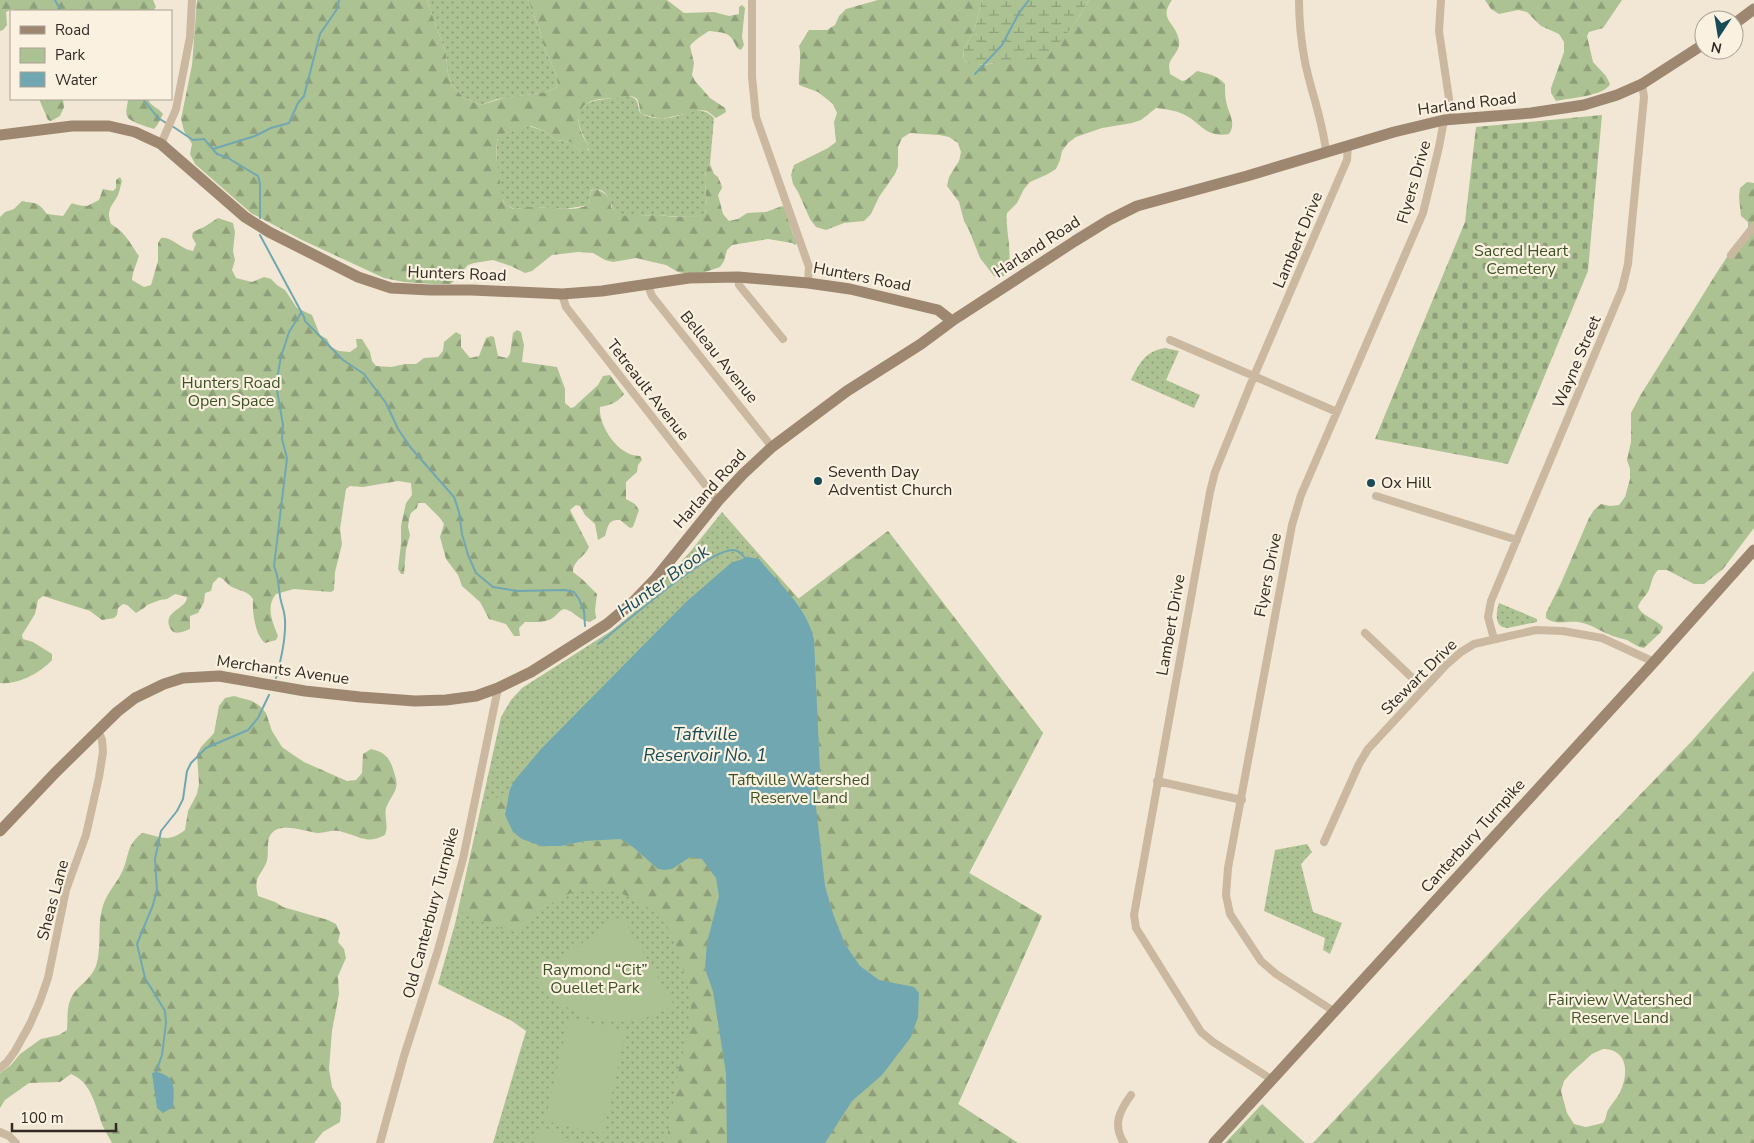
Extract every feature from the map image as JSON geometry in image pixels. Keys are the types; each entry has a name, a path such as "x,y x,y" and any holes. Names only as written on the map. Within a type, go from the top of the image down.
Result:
{"main road":[{"name":"Harland Road","path":"498,688 531,672 568,649 607,624 632,603 656,578 718,501 772,446 847,391 1109,220 1137,206 1248,176 1394,132 1448,120 1584,105 1617,95 1642,84 1694,50"},
{"name":"Hunters Road","path":"0,135 72,126 109,126 135,132 160,144 245,217 269,232 358,277 391,288 562,294 602,291 689,278 738,277 850,289 938,310 952,321"},
{"name":"Canterbury Turnpike","path":"1214,1143 1754,550"},
{"name":"Merchants Avenue","path":"2,826 117,712 135,698 164,684 183,678 219,676 306,691 415,701 476,696 498,688"}],"street":[{"path":"160,144 176,109 190,37 192,0"},
{"path":"752,0 752,77 756,117 809,266 808,283"},
{"path":"1299,0 1299,19 1305,62 1324,131 1326,152"},
{"name":"Flyers Drive","path":"1334,1012 1276,974 1261,961 1230,914 1226,895 1228,868 1292,526 1302,494 1423,213 1439,147 1448,120 1439,31 1441,0"},
{"name":"Wayne Street","path":"1494,639 1488,618 1491,601 1622,289 1628,264 1644,97 1642,84"},
{"name":"Lambert Drive","path":"1271,1080 1201,1032 1136,928 1134,915 1215,472 1254,376 1348,160 1348,145"},
{"path":"1731,255 1754,226"},
{"path":"738,277 739,285 784,339"},
{"name":"Belleau Avenue","path":"647,283 652,296 772,446"},
{"name":"Tetreault Avenue","path":"562,294 566,308 718,501"},
{"path":"1170,340 1337,412"},
{"path":"1376,496 1517,540"},
{"name":"Stewart Drive","path":"1324,842 1359,764 1368,749 1461,652 1474,644 1536,630 1563,631 1602,638 1654,662"},
{"path":"1365,633 1424,689"},
{"name":"Old Canterbury Turnpike","path":"380,1143 404,1056 438,950 461,868 498,688"},
{"name":"Sheas Lane","path":"0,1068 15,1051 30,1024 48,978 62,905 86,835 99,778 103,752 102,740 98,730"},
{"path":"1157,781 1242,800"},
{"path":"1124,1143 1121,1139 1118,1125 1121,1109 1131,1095"},
{"path":"0,1132 9,1136 16,1143"}],"green space":[{"path":"0,0 153,0 156,7 154,10 12,9 6,12 7,25 0,31"},
{"path":"197,0 427,0 446,54 448,74 452,85 464,98 481,105 503,98 547,92 558,86 556,74 544,47 528,0 667,0 684,13 714,12 729,16 739,14 739,7 742,5 745,8 742,37 744,45 741,50 737,48 727,34 709,31 690,46 694,63 692,75 695,81 710,98 725,108 726,112 716,118 707,111 701,110 662,119 641,114 637,99 632,96 626,96 594,100 584,105 581,109 578,119 581,132 589,148 586,152 580,151 571,142 556,140 544,131 531,126 499,135 496,150 504,203 513,209 533,207 577,208 589,204 591,191 595,189 606,195 610,200 611,207 617,213 626,216 699,216 705,213 707,209 705,179 707,168 710,164 721,184 722,188 718,195 723,214 729,221 738,219 747,213 766,212 782,206 797,243 795,245 768,239 732,245 727,250 720,267 696,275 678,272 666,265 636,258 613,262 593,253 578,252 552,255 532,271 525,273 493,260 474,263 468,265 450,284 404,282 384,278 302,240 251,213 195,164 190,154 192,144 184,131 181,119 192,65"},
{"path":"427,0 528,0 544,47 556,74 558,86 547,92 497,99 481,105 464,98 452,85 448,74 446,54"},
{"path":"878,0 982,0 975,28 964,49 963,58 966,62 983,65 1008,61 1066,33 1076,22 1089,0 1172,0 1168,7 1167,16 1177,34 1179,44 1169,65 1170,74 1182,81 1197,71 1212,75 1222,81 1225,84 1226,101 1232,122 1231,130 1229,134 1214,134 1208,132 1183,114 1156,108 1141,120 1102,128 1076,137 1062,151 1056,169 1030,182 1017,203 1007,213 1010,260 1005,275 999,278 994,276 980,258 964,221 959,202 947,186 949,177 959,161 961,152 958,143 949,137 910,133 902,138 898,147 898,166 895,174 879,197 871,214 864,221 844,223 826,230 816,227 810,219 793,184 791,175 794,165 836,142 834,122 837,113 833,104 818,92 799,85 799,46 809,30 827,30 835,25 839,16 846,9"},
{"path":"982,0 1089,0 1076,22 1048,56 1039,59 976,65 968,63 963,59 964,49 975,28"},
{"path":"1485,0 1622,0 1603,28 1589,32 1587,36 1593,62 1606,76 1610,84 1607,88 1594,94 1556,101 1551,93 1551,88 1564,52 1564,42 1559,34 1541,26 1527,12 1518,10 1499,14 1491,9"},
{"path":"627,95 636,100 641,114 651,117 665,119 693,111 703,111 714,118 710,164 707,168 705,179 707,209 704,214 688,217 621,215 614,210 606,194 598,190 591,190 589,205 565,209 537,207 514,209 505,204 497,170 497,141 499,135 529,126 544,131 556,140 571,142 580,151 589,150 579,124 579,114 582,108 587,103"},
{"path":"39,100 63,100 64,107 60,116 51,121 48,120"},
{"path":"128,100 149,100 163,114 154,129 131,120 126,112"},
{"name":"Sacred Heart Cemetery","path":"1602,115 1588,271 1508,464 1375,439 1465,222 1476,127"},
{"name":"Hunters Road Open Space","path":"120,177 122,181 109,216 111,224 127,238 139,256 132,280 144,287 151,285 158,261 158,243 161,238 169,239 193,251 196,244 192,237 193,232 218,218 233,223 235,232 233,251 235,260 232,270 236,278 252,282 264,277 271,279 285,290 297,308 312,315 320,335 327,339 331,347 339,351 350,352 357,347 356,339 362,339 376,366 391,367 416,364 424,358 438,357 443,351 444,342 456,332 461,335 461,347 470,358 479,356 486,338 491,336 494,337 498,356 507,358 510,354 513,333 517,330 521,332 524,345 522,362 557,367 565,389 565,403 571,408 598,385 603,376 610,375 624,394 616,402 600,407 602,423 611,439 618,446 632,455 640,456 642,460 638,465 637,472 626,482 626,499 635,504 639,510 633,527 630,528 620,520 613,521 610,523 605,536 598,540 595,524 585,515 580,506 576,505 570,510 589,547 575,564 573,572 597,594 596,618 590,622 564,609 548,620 525,622 519,628 520,636 514,636 506,624 489,619 480,602 462,586 458,575 446,559 440,537 444,524 425,503 418,503 417,508 411,513 408,527 410,535 406,549 404,574 401,574 398,569 401,526 406,503 412,495 411,483 398,481 363,487 350,486 346,489 340,529 342,544 335,572 334,590 331,592 294,589 276,594 270,610 278,636 276,640 265,643 259,635 255,623 253,599 251,596 230,586 219,577 213,583 211,591 205,593 204,602 198,613 190,616 190,629 179,633 174,632 170,628 168,622 172,614 183,605 187,597 175,594 167,599 147,605 136,613 123,604 118,608 117,615 114,618 102,620 90,611 43,596 38,600 35,614 22,635 23,639 33,642 52,654 52,660 28,677 14,682 0,683 0,217 5,212 14,209 22,201 36,204 47,214 63,216 72,203 87,206 99,200 103,189 113,191 116,188 116,180"},
{"path":"1747,182 1754,183 1754,528 1723,569 1704,584 1694,584 1667,570 1658,570 1653,577 1649,590 1638,607 1643,613 1663,627 1661,632 1644,648 1586,624 1550,621 1546,618 1546,613 1589,518 1601,504 1619,505 1625,497 1630,479 1630,469 1627,460 1631,442 1631,413 1719,269 1735,245 1748,232 1748,222 1741,216 1739,197 1740,188"},
{"path":"1165,348 1179,351 1166,380 1200,395 1194,408 1131,380 1140,364 1148,355"},
{"name":"Taftville Watershed Reserve Land","path":"722,512 798,599 888,531 1043,733 969,873 1042,916 958,1104 1018,1143 493,1143 526,1031 512,1021 438,984 455,924 501,717 511,700 522,688 611,631 632,614 690,552"},
{"path":"888,531 1043,733 969,873 1042,916 958,1104 1018,1143 825,1143 852,1101 882,1075 911,1037 918,1017 914,987 879,980 860,966 845,944 833,914 825,886 816,807 820,773 812,628 759,559 764,560 799,599"},
{"path":"1499,603 1537,619 1537,622 1507,628 1503,627 1497,619"},
{"name":"Fairview Watershed Reserve Land","path":"1754,671 1754,1143 1313,1143 1543,895 1691,742","holes":["1603,1049 1611,1050 1622,1058 1624,1064 1625,1078 1619,1095 1608,1109 1603,1123 1586,1127 1574,1124 1567,1113 1561,1091 1564,1081 1592,1054"]},
{"path":"234,696 252,701 260,706 266,713 272,731 282,747 304,762 347,781 356,780 362,773 363,754 371,749 386,756 391,763 396,779 395,791 386,808 387,828 385,835 375,839 367,839 339,831 319,833 294,828 275,830 269,837 267,861 256,884 258,896 283,907 328,920 336,924 340,933 338,942 344,949 346,958 338,976 339,994 332,1031 329,1069 332,1087 341,1103 340,1122 323,1132 314,1143 112,1143 102,1125 96,1105 87,1087 71,1074 60,1082 29,1083 5,1100 0,1108 0,1073 11,1065 20,1054 41,1039 59,1035 67,1030 71,997 96,966 99,952 100,923 104,904 123,870 132,843 142,833 168,838 185,830 188,811 197,794 199,784 197,755 201,747 214,733 219,706 225,698"},
{"path":"510,789 506,818 518,837 530,843 559,845 618,840 628,844 658,869 672,869 690,857 702,859 716,878 719,896 707,943 705,969 713,991 726,1073 727,1143 666,1143 679,1068 689,1029 691,1001 688,984 668,928 648,907 616,892 594,889 578,891 549,905 522,927 511,930 484,922 458,911 481,808"},
{"path":"1307,844 1312,852 1301,864 1313,912 1342,923 1330,954 1323,950 1325,938 1264,911 1275,850"},
{"name":"Raymond “Cit” Ouellet Park","path":"617,918 624,920 674,1005 655,1015 617,1022 581,1015 565,1006 550,993 537,976"},
{"path":"569,1018 626,1031 603,1134 545,1121"},
{"path":"1262,1104 1305,1143 1225,1143"},
{"path":"538,1128 557,1133 576,1143 534,1143"}],"water":[{"name":"Taftville Reservoir No. 1","path":"748,557 759,559 792,597 806,617 814,640 820,773 816,807 825,886 833,914 845,944 860,966 879,980 914,987 919,993 918,1017 911,1037 882,1075 852,1101 825,1143 727,1143 726,1073 713,991 705,969 707,943 719,896 716,878 702,859 690,857 672,869 665,870 658,869 633,847 620,839 584,841 561,846 541,846 522,839 513,832 505,815 510,789 515,780 541,749 686,602 731,563"},
{"path":"156,1072 168,1077 174,1089 173,1107 163,1113 157,1108 152,1073"}],"waterway":[{"name":"Hunter Brook","path":"55,0 60,10"},
{"path":"213,149 289,123 298,103 304,96 320,34 337,9 339,0"},
{"path":"975,74 1002,45 1019,13 1029,0"},
{"name":"Hunter Brook","path":"144,100 158,118 168,124"},
{"name":"Hunter Brook","path":"172,126 193,140 204,139 217,154 228,158 258,176 260,184 260,218"},
{"name":"Hunter Brook","path":"260,235 305,321 343,360 364,374 386,403 398,429 411,448 454,497 468,555 476,573 493,587 517,591 565,590 574,592 584,611 585,626"},
{"path":"276,678 284,642 285,620 278,578 274,566 287,458 282,439 283,425 276,384 281,357 289,332 301,313"},
{"name":"Hunter Brook","path":"598,644 665,590 705,562 721,553 733,550 740,552 745,558"},
{"path":"156,1072 162,1055 166,1023 165,1011 145,978 137,944 157,890 155,859 161,831 177,811 183,799 187,771 191,763 206,748 248,730 258,718 269,695"}],"place":[{"name":"Seventh Day Adventist Church","path":"818,481"},
{"name":"Ox Hill","path":"1371,483"}]}
